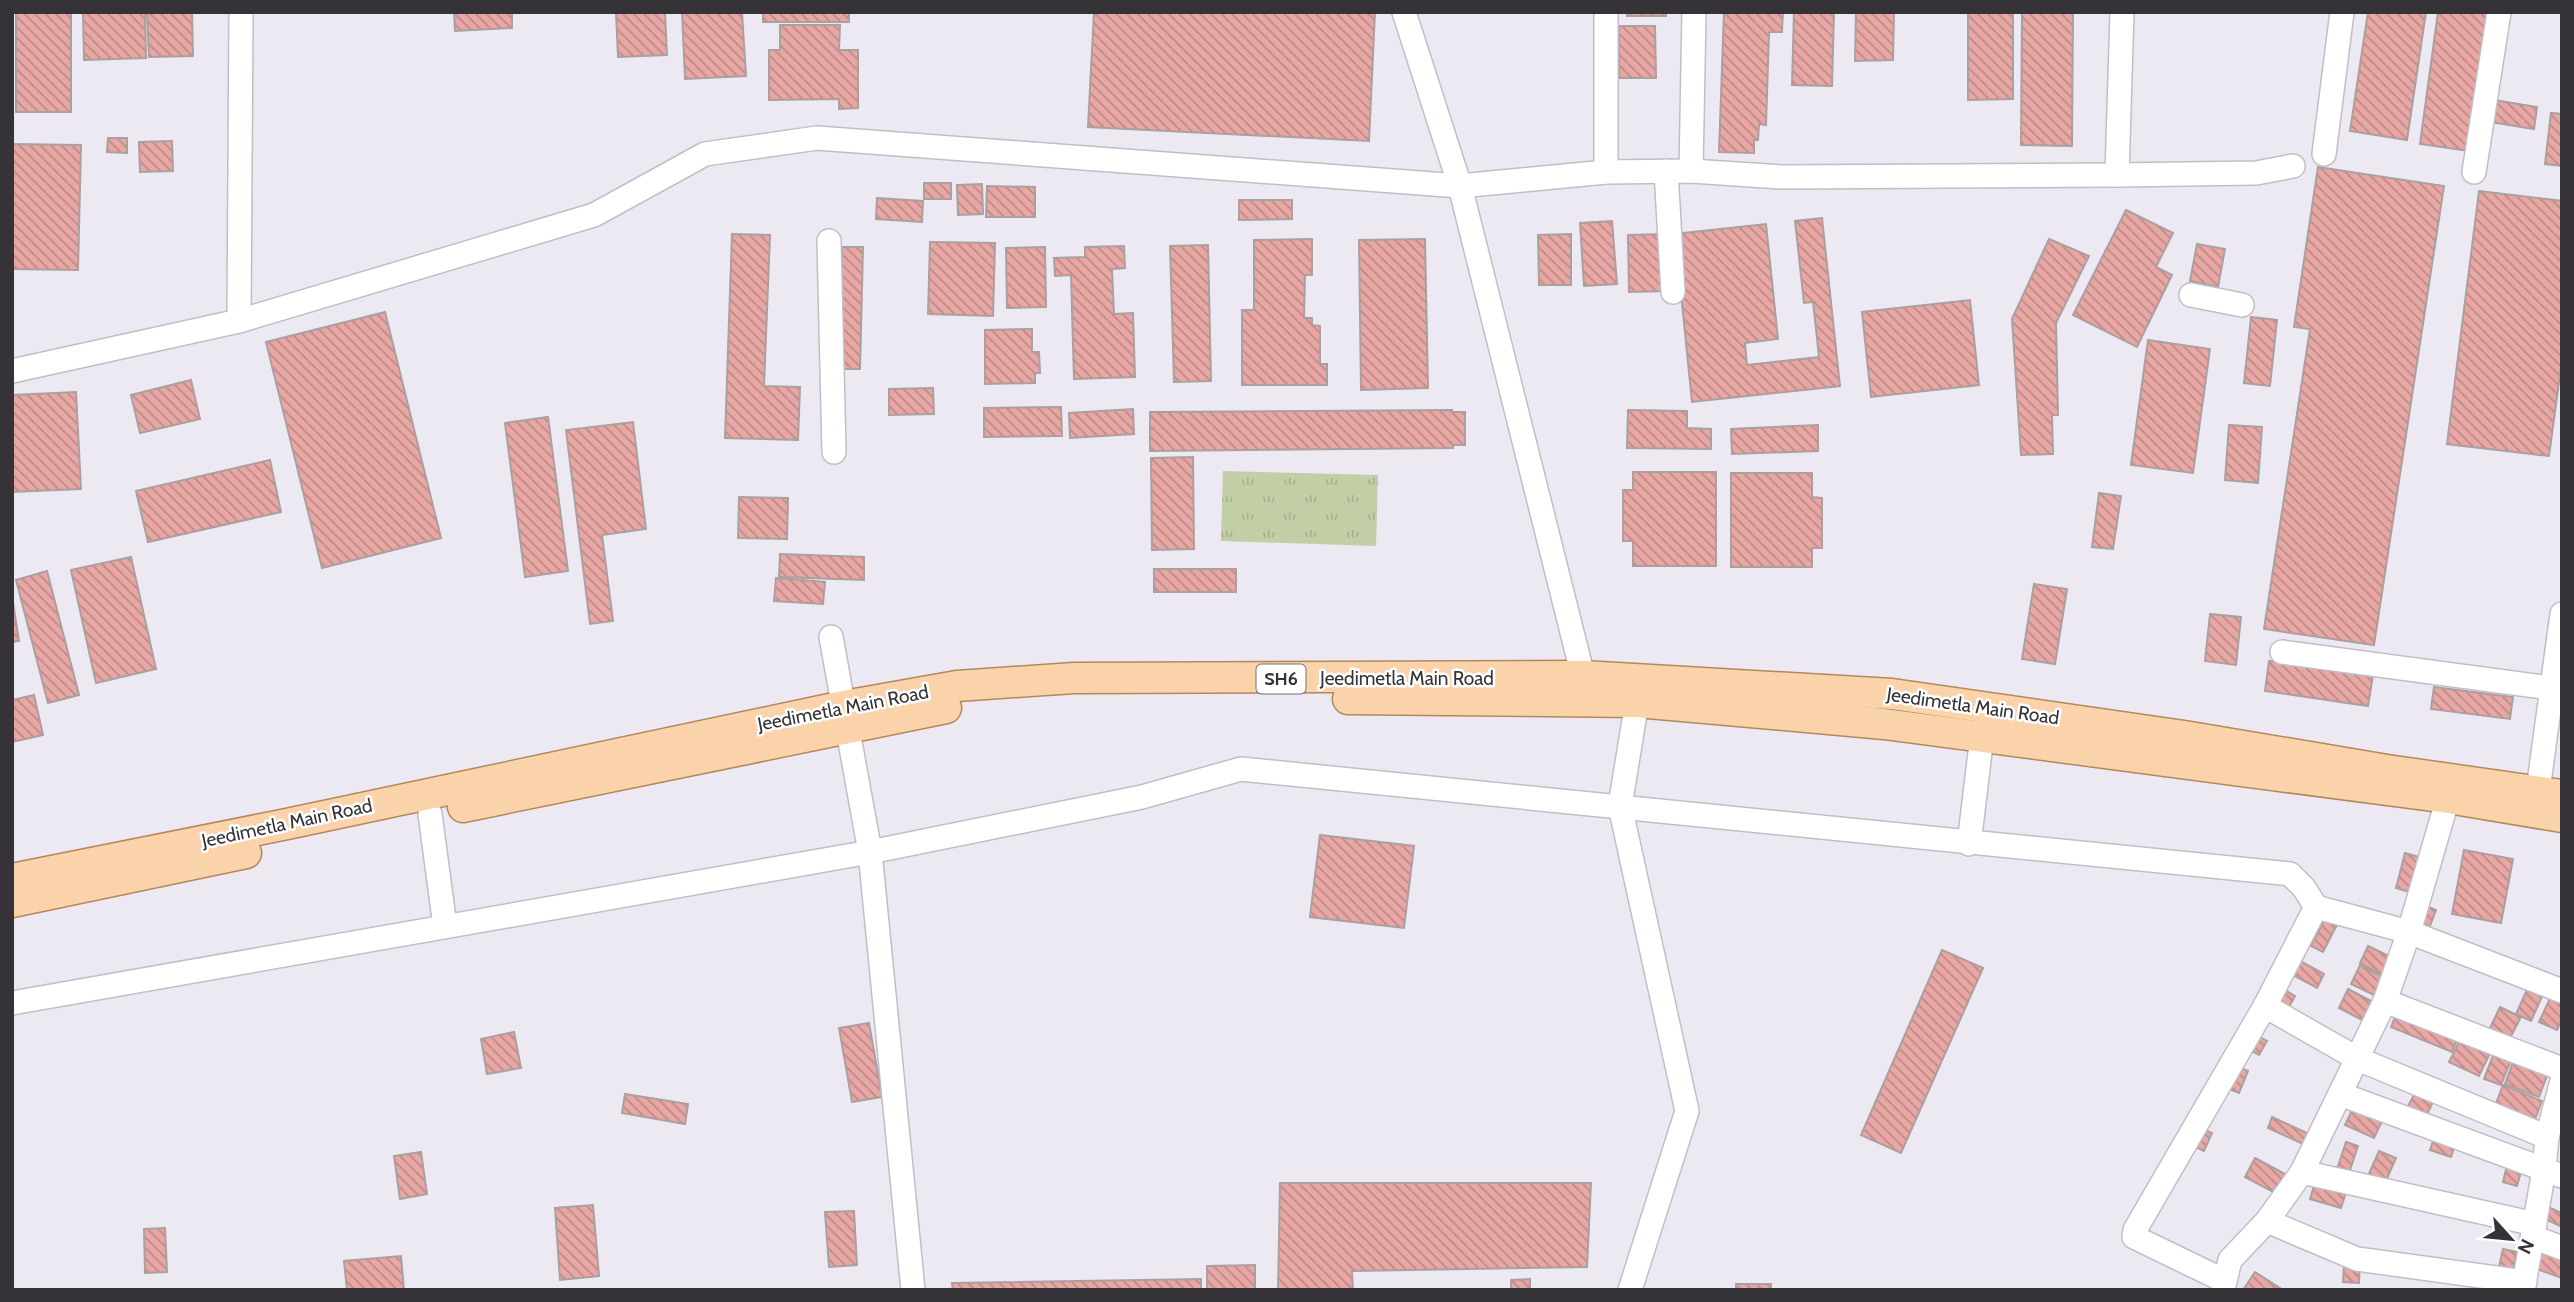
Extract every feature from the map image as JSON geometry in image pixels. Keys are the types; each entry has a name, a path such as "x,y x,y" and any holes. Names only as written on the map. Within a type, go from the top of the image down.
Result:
{"main road":[{"name":"Jeedimetla Main Road","path":"12,902 430,814 846,717 957,686 1019,680 1583,676 1892,694 2184,736 2387,770 2550,792"},
{"name":"Jeedimetla Main Road","path":"12,879 846,717 1043,697 1637,702 1884,724 1982,736 2448,798 2562,817"}],"street":[{"path":"239,321 241,12"},
{"path":"1404,12 1460,186 1583,676"},
{"path":"1606,12 1606,172"},
{"path":"1690,171 1694,12"},
{"path":"2117,175 2122,12"},
{"path":"2324,154 2342,12"},
{"path":"2474,172 2499,12"},
{"path":"12,371 239,321 594,215 705,154 817,138 1460,186 1606,172 1690,171 1782,177 2117,175 2256,173 2293,166"},
{"path":"1666,171 1674,292"},
{"path":"830,241 834,452"},
{"path":"2191,295 2242,305"},
{"path":"2550,792 2551,688 2562,614"},
{"path":"831,636 870,852 913,1290"},
{"path":"2282,652 2551,688"},
{"path":"1630,1290 1687,1111 1620,806 1637,702"},
{"path":"1969,844 1982,736"},
{"path":"12,1003 870,852 1142,797 1241,769 1969,844 2290,874 2316,906 2409,932 2562,990"},
{"path":"2316,906 2264,1006 2135,1230 2134,1237 2224,1285 2230,1260 2267,1221 2302,1172 2385,1001 2409,932 2448,798"},
{"path":"430,814 445,926"},
{"path":"2385,1001 2562,1069"},
{"path":"2264,1006 2358,1059 2547,1137"},
{"path":"2267,1221 2357,1259 2524,1286 2534,1230 2553,1173 2547,1137 2562,1081"},
{"path":"2340,1094 2553,1173"},
{"path":"2302,1172 2534,1230 2562,1248"}],"green space":[{"path":"1223,471 1378,475 1376,546 1221,541"}],"building":[{"path":"16,12 71,12 71,112 16,112"},
{"path":"83,12 145,12 146,58 84,60"},
{"path":"147,12 192,12 193,56 149,57"},
{"path":"454,12 512,12 512,28 455,31"},
{"path":"616,12 665,12 667,55 618,57"},
{"path":"682,12 742,12 746,76 685,79"},
{"path":"763,12 849,12 849,22 763,22"},
{"path":"1094,12 1375,12 1369,141 1088,127"},
{"path":"1627,12 1666,12 1666,16 1627,16"},
{"path":"1724,12 1783,12 1782,32 1769,32 1766,125 1759,124 1758,140 1754,140 1754,153 1719,152"},
{"path":"1794,12 1834,12 1832,86 1792,85"},
{"path":"1856,12 1894,12 1893,60 1855,61"},
{"path":"1968,12 2013,12 2013,99 1968,100"},
{"path":"2022,12 2073,12 2072,146 2021,145"},
{"path":"2368,12 2426,12 2407,140 2350,131"},
{"path":"2438,12 2488,12 2470,151 2420,144"},
{"path":"780,25 840,25 839,50 858,50 858,108 839,109 839,99 769,100 769,50 780,50"},
{"path":"1619,26 1655,26 1656,78 1619,78"},
{"path":"2494,100 2537,107 2534,129 2490,122"},
{"path":"2551,113 2562,114 2562,166 2545,164"},
{"path":"108,138 127,138 127,153 107,152"},
{"path":"172,141 173,171 140,172 139,142"},
{"path":"12,144 81,145 78,270 12,269"},
{"path":"2318,167 2444,186 2374,645 2264,629 2310,329 2294,327"},
{"path":"924,183 951,183 951,199 924,199"},
{"path":"982,184 983,214 958,215 957,185"},
{"path":"987,186 1035,187 1035,217 986,217"},
{"path":"2479,191 2562,201 2562,360 2549,456 2447,444"},
{"path":"877,198 923,201 922,222 876,219"},
{"path":"1239,200 1292,200 1292,219 1239,220"},
{"path":"2126,210 2173,233 2156,267 2172,275 2137,347 2073,315"},
{"path":"1822,218 1840,386 1692,402 1675,234 1766,224 1778,339 1745,343 1747,365 1819,357 1813,302 1804,303 1795,221"},
{"path":"1612,221 1617,284 1584,286 1580,223"},
{"path":"732,234 770,235 764,386 800,387 798,440 725,438"},
{"path":"1571,234 1571,285 1539,285 1538,235"},
{"path":"1668,234 1669,291 1629,292 1628,235"},
{"path":"1312,239 1312,275 1305,275 1304,318 1312,318 1312,325 1320,326 1320,364 1327,364 1327,385 1242,385 1242,310 1254,310 1254,240"},
{"path":"1425,239 1428,388 1361,390 1359,240"},
{"path":"2049,239 2089,256 2056,323 2058,415 2052,415 2053,454 2021,455 2012,319"},
{"path":"930,242 995,243 993,316 928,314"},
{"path":"2197,244 2225,249 2218,287 2190,281"},
{"path":"1208,245 1211,381 1174,382 1170,246"},
{"path":"1124,246 1125,268 1112,269 1114,314 1133,313 1135,377 1074,379 1071,275 1055,276 1054,258 1085,257 1085,247"},
{"path":"842,247 863,247 860,369 839,369"},
{"path":"1045,247 1046,307 1007,308 1006,248"},
{"path":"1970,300 1979,385 1871,397 1862,312"},
{"path":"385,312 441,538 322,568 266,342"},
{"path":"2251,317 2277,320 2270,386 2244,383"},
{"path":"1032,329 1032,352 1039,352 1040,373 1035,373 1035,383 985,384 985,330"},
{"path":"2148,340 2210,349 2193,473 2131,465"},
{"path":"191,380 200,419 140,433 131,395"},
{"path":"933,388 934,414 889,415 889,389"},
{"path":"76,392 81,489 12,492 12,395"},
{"path":"1061,407 1062,436 984,437 984,408"},
{"path":"1133,409 1134,434 1070,438 1069,413"},
{"path":"1628,410 1687,411 1687,428 1711,429 1711,449 1627,448"},
{"path":"1150,412 1465,412 1465,445 1453,445 1453,448 1150,451"},
{"path":"548,417 568,571 525,577 505,423"},
{"path":"633,422 646,529 602,535 613,621 590,624 566,430"},
{"path":"1818,425 1818,451 1732,454 1731,429"},
{"path":"2229,425 2262,427 2258,483 2225,480"},
{"path":"1193,457 1194,549 1152,550 1151,458"},
{"path":"270,460 281,512 148,542 136,491"},
{"path":"1633,472 1716,472 1716,566 1633,566 1633,541 1623,541 1623,490 1633,490"},
{"path":"1731,473 1812,473 1812,497 1822,498 1822,548 1812,548 1812,567 1731,567"},
{"path":"2099,493 2121,496 2113,549 2092,547"},
{"path":"739,497 788,498 787,539 738,538"},
{"path":"780,554 864,557 864,580 779,577"},
{"path":"131,557 156,669 96,683 71,570"},
{"path":"1154,569 1236,569 1236,592 1154,592"},
{"path":"47,571 79,695 48,703 16,580"},
{"path":"776,578 825,582 823,604 774,601"},
{"path":"2034,584 2067,589 2055,664 2022,659"},
{"path":"12,596 19,641 12,642"},
{"path":"2210,614 2241,617 2236,665 2205,661"},
{"path":"2269,661 2373,675 2368,706 2265,691"},
{"path":"2434,687 2513,697 2510,719 2431,709"},
{"path":"34,695 43,735 12,742 12,700"},
{"path":"1320,835 1414,846 1404,928 1310,917"},
{"path":"2464,850 2513,859 2501,923 2452,914"},
{"path":"2405,853 2419,857 2410,892 2396,888"},
{"path":"2422,904 2436,910 2428,931 2413,925"},
{"path":"2329,911 2341,917 2323,952 2311,946"},
{"path":"2368,946 2395,959 2386,977 2360,963"},
{"path":"1942,950 1983,968 1901,1153 1861,1135"},
{"path":"2300,961 2324,974 2317,988 2293,975"},
{"path":"2360,965 2385,978 2376,996 2351,984"},
{"path":"2530,983 2545,990 2531,1021 2516,1014"},
{"path":"2283,989 2295,996 2289,1007 2277,1001"},
{"path":"2348,989 2373,1002 2364,1021 2339,1008"},
{"path":"2553,992 2562,996 2562,1019 2557,1030 2539,1022"},
{"path":"2500,1007 2521,1017 2508,1042 2488,1032"},
{"path":"2398,1010 2459,1035 2452,1052 2391,1027"},
{"path":"869,1023 882,1097 852,1102 839,1028"},
{"path":"514,1032 521,1068 487,1074 481,1039"},
{"path":"2463,1034 2492,1049 2479,1076 2449,1062"},
{"path":"2258,1036 2267,1041 2259,1055 2250,1050"},
{"path":"2495,1050 2512,1057 2501,1085 2484,1079"},
{"path":"2515,1056 2549,1070 2539,1097 2505,1084"},
{"path":"2238,1067 2248,1071 2239,1093 2229,1089"},
{"path":"2503,1085 2542,1101 2534,1122 2495,1106"},
{"path":"2418,1087 2436,1096 2424,1120 2406,1110"},
{"path":"625,1094 688,1104 685,1124 622,1113"},
{"path":"2355,1104 2384,1117 2374,1138 2345,1125"},
{"path":"2272,1117 2309,1134 2305,1145 2268,1128"},
{"path":"2200,1128 2212,1133 2204,1151 2193,1146"},
{"path":"2434,1138 2455,1145 2451,1157 2430,1150"},
{"path":"2346,1142 2358,1146 2347,1179 2335,1175"},
{"path":"2379,1151 2396,1158 2385,1183 2368,1176"},
{"path":"421,1152 427,1194 400,1199 394,1156"},
{"path":"2255,1158 2287,1175 2277,1194 2245,1177"},
{"path":"2508,1161 2523,1165 2517,1186 2503,1182"},
{"path":"2316,1179 2347,1189 2341,1208 2310,1199"},
{"path":"1280,1183 1591,1183 1587,1267 1352,1271 1353,1290 1278,1290"},
{"path":"593,1205 599,1276 560,1280 555,1208"},
{"path":"2548,1207 2562,1213 2560,1226 2543,1218"},
{"path":"854,1211 857,1265 829,1267 825,1212"},
{"path":"165,1228 167,1272 145,1273 144,1229"},
{"path":"2539,1244 2562,1252 2562,1278 2531,1267"},
{"path":"2503,1249 2517,1252 2512,1274 2498,1271"},
{"path":"401,1256 404,1290 347,1290 344,1261"},
{"path":"2344,1263 2360,1263 2359,1283 2343,1282"},
{"path":"1255,1265 1255,1290 1207,1290 1207,1266"},
{"path":"2255,1272 2283,1290 2243,1290"},
{"path":"1201,1279 1201,1290 953,1290 952,1283"},
{"path":"1530,1279 1530,1290 1511,1290 1511,1280"},
{"path":"1736,1284 1771,1284 1771,1290 1736,1290"}]}
